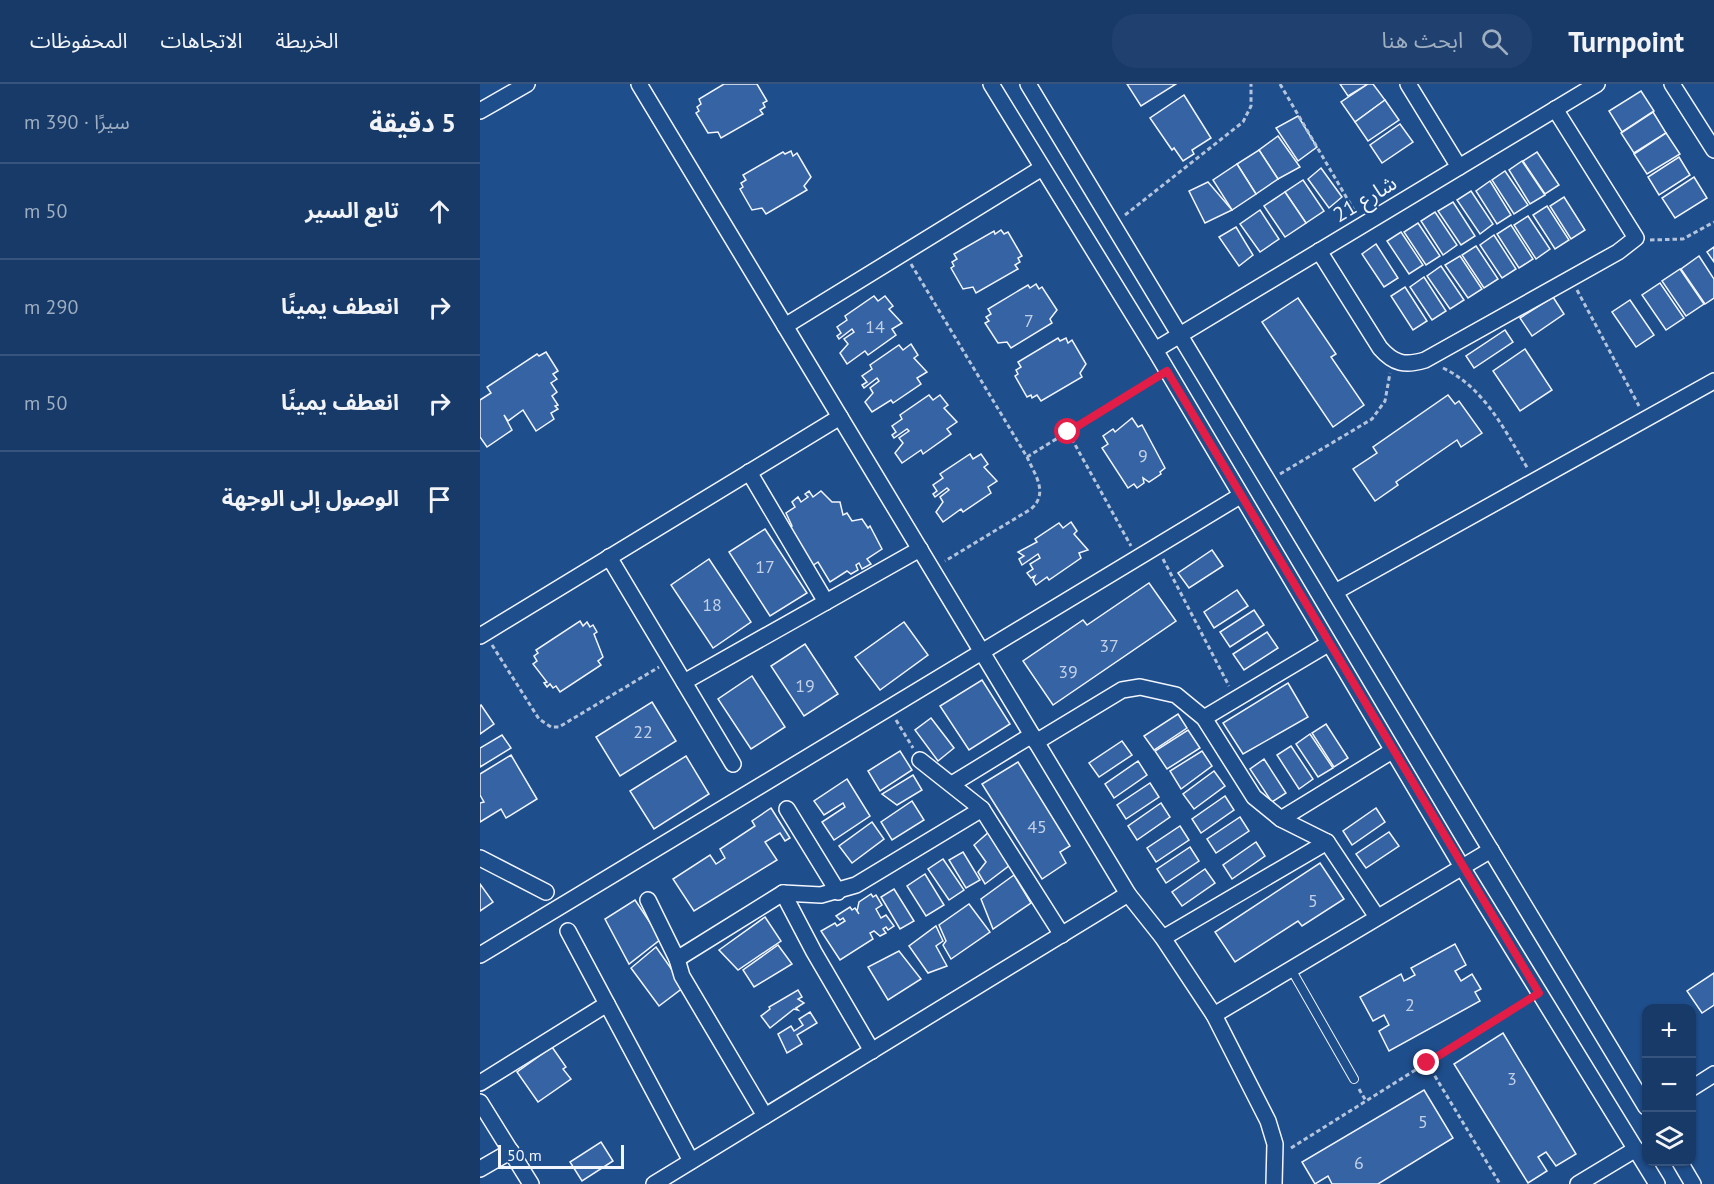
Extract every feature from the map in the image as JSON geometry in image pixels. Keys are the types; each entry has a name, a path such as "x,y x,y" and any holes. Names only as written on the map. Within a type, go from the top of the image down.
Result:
{"street":[{"path":"480,111 527,84"},
{"path":"639,84 1128,894 1163,938 1214,1015 1268,1121 1276,1157 1274,1184"},
{"path":"991,84 1155,350 1462,867 1657,1184"},
{"path":"1028,84 1642,1099"},
{"path":"1408,84 1459,167"},
{"name":"شارع 21","path":"1155,350 1597,84"},
{"path":"1672,84 1714,150"},
{"path":"1319,251 1380,348 1392,361 1409,365 1425,360 1618,252 1636,238 1555,109"},
{"path":"785,326 1042,168"},
{"path":"1335,592 1714,381"},
{"path":"482,634 840,417"},
{"path":"749,472 826,602"},
{"path":"480,956 1240,496"},
{"path":"684,682 920,549"},
{"path":"609,557 733,764"},
{"path":"1204,718 1328,644"},
{"path":"952,784 1122,690 1140,687 1176,694 1204,718 1254,797 1281,819 1328,842 1377,917"},
{"path":"1281,819 1392,751"},
{"path":"921,760 982,809 1062,935"},
{"path":"787,809 838,892"},
{"path":"677,959 783,893 822,895 856,885 982,809"},
{"path":"1163,938 1328,842"},
{"path":"1214,1015 1491,850"},
{"path":"480,858 546,892"},
{"path":"783,893 814,952 872,1051"},
{"path":"654,1184 1128,894"},
{"path":"648,900 677,959 682,976 765,1116"},
{"path":"568,931 691,1161"},
{"path":"480,1083 607,1004"},
{"path":"1696,1085 1714,1074"},
{"path":"480,1102 531,1184"},
{"path":"1578,1184 1636,1149"},
{"path":"480,1169 511,1151"},
{"path":"1683,1166 1693,1184"}],"lane":[{"path":"1291,969 1354,1079"}],"path":[{"path":"1113,225 1243,122 1251,106 1251,84"},
{"path":"1280,84 1363,225"},
{"path":"1636,238 1658,241 1683,239 1714,222"},
{"path":"904,252 1027,457 1041,489 1036,504 932,569"},
{"path":"1570,278 1646,418"},
{"path":"1425,360 1452,373 1476,391 1495,414 1534,481"},
{"path":"1268,481 1372,419 1386,401 1392,361"},
{"path":"1027,457 1167,371"},
{"path":"1068,432 1137,558"},
{"path":"1156,547 1235,699"},
{"path":"482,634 539,719 551,727 559,727 671,660"},
{"path":"889,708 921,760"},
{"path":"1276,1157 1539,993"},
{"path":"1427,1063 1500,1184"}],"building":[{"path":"724,84 757,84 767,101 763,103 765,107 760,110 763,114 721,138 718,132 708,133 696,113 699,111 697,107 701,104 699,99"},
{"path":"1127,84 1176,84 1141,106"},
{"path":"1340,84 1368,84 1348,96"},
{"path":"1368,84 1373,84 1385,100 1355,122 1341,102"},
{"path":"1641,91 1654,111 1622,132 1609,111"},
{"path":"1184,95 1211,138 1192,150 1194,154 1183,161 1174,148 1172,150 1150,118"},
{"path":"1385,100 1399,120 1368,141 1355,122"},
{"path":"1653,112 1666,133 1634,153 1621,133"},
{"path":"1298,116 1317,147 1298,161 1276,128"},
{"path":"1400,124 1413,142 1382,163 1370,145"},
{"path":"1666,133 1680,154 1647,174 1634,154"},
{"path":"1278,136 1300,167 1278,179 1259,150"},
{"path":"1259,150 1278,179 1256,194 1237,164"},
{"path":"791,151 793,156 797,153 811,177 804,186 807,190 766,214 762,208 752,210 740,189 743,187 741,183 746,180 743,175 783,152 785,154"},
{"path":"1537,152 1559,185 1545,194 1523,161"},
{"path":"1679,157 1690,175 1659,195 1648,177"},
{"path":"1522,161 1545,195 1530,204 1509,170"},
{"path":"1237,164 1256,194 1232,210 1213,180"},
{"path":"1321,168 1342,197 1329,208 1308,179"},
{"path":"1505,171 1528,205 1514,214 1492,180"},
{"path":"1694,177 1707,198 1675,218 1662,198"},
{"path":"1303,180 1324,211 1306,223 1285,192"},
{"path":"1490,181 1511,215 1497,224 1476,191"},
{"path":"1208,182 1232,210 1205,223 1189,191"},
{"path":"1471,191 1493,224 1480,234 1457,200"},
{"path":"1285,192 1306,223 1285,237 1264,206"},
{"path":"1564,197 1585,230 1571,239 1550,206"},
{"path":"1453,202 1475,236 1461,245 1438,211"},
{"path":"1547,206 1569,240 1555,249 1533,215"},
{"path":"1260,210 1279,239 1260,252 1240,224"},
{"path":"1435,212 1457,245 1443,255 1421,221"},
{"path":"1528,216 1550,249 1536,259 1514,225"},
{"path":"1418,223 1440,256 1426,265 1404,232"},
{"path":"1511,225 1533,259 1519,268 1497,234"},
{"path":"1236,227 1253,255 1239,266 1219,237"},
{"path":"1001,230 1004,234 1008,232 1022,256 1018,258 1020,262 1015,265 1018,269 976,293 973,287 963,289 951,268 954,266 952,262 957,259 954,254 994,231 995,234"},
{"path":"1401,232 1423,265 1409,274 1387,241"},
{"path":"1494,235 1516,269 1502,278 1480,245"},
{"path":"1376,244 1398,278 1384,287 1362,254"},
{"path":"1476,246 1498,279 1484,288 1462,255"},
{"path":"1714,247 1714,262 1707,252"},
{"path":"1460,256 1482,289 1468,298 1445,265"},
{"path":"1699,256 1714,279 1714,298 1705,304 1681,269"},
{"path":"1441,266 1464,300 1450,309 1427,276"},
{"path":"1680,269 1704,304 1686,316 1662,281"},
{"path":"1424,277 1446,311 1432,320 1410,287"},
{"path":"1660,283 1684,318 1666,330 1642,295"},
{"path":"1036,284 1039,289 1042,287 1057,310 1050,319 1052,323 1011,348 1007,342 998,343 985,323 989,321 986,317 991,314 988,309 1028,285 1030,288"},
{"path":"1405,287 1427,321 1413,330 1391,296"},
{"path":"874,296 878,301 885,296 893,306 889,309 902,323 892,329 896,335 868,355 865,351 847,364 840,353 848,344 844,339 854,332 852,329 839,339 837,336 841,333 837,327 847,320 845,316"},
{"path":"1553,297 1564,314 1532,336 1520,318"},
{"path":"1298,298 1336,354 1331,357 1364,405 1333,427 1262,322"},
{"path":"1630,300 1654,335 1636,347 1612,312"},
{"path":"1505,330 1513,342 1474,368 1466,356"},
{"path":"1058,338 1060,341 1066,338 1068,343 1072,340 1086,364 1080,373 1082,377 1041,401 1037,395 1032,398 1031,395 1027,397 1015,376 1018,374 1016,370 1021,367 1018,362"},
{"path":"911,344 918,355 914,358 927,372 917,378 921,384 893,403 891,400 872,412 865,402 873,393 870,388 879,381 877,378 864,388 862,385 867,382 862,376 872,369 870,365 899,345 903,350"},
{"path":"1525,349 1552,390 1520,411 1493,371"},
{"path":"546,352 558,371 553,374 557,379 551,383 557,392 552,396 558,405 555,406 558,409 551,413 554,419 536,431 523,410 508,421 504,415 512,430 487,447 480,437 480,400 491,393 487,387 537,354 539,356"},
{"path":"929,395 933,400 940,395 948,405 944,408 957,422 947,429 951,434 923,454 921,450 902,463 895,453 903,443 899,438 909,431 907,429 894,438 892,435 896,432 892,426 902,419 900,415"},
{"path":"1448,395 1455,404 1459,401 1482,433 1461,447 1457,440 1396,482 1398,485 1375,501 1353,469 1377,453 1373,447"},
{"path":"1132,418 1138,427 1142,425 1165,468 1160,472 1161,474 1149,482 1143,478 1144,483 1137,488 1134,484 1128,488 1102,448 1108,444 1103,436 1113,429 1115,432"},
{"path":"970,454 973,459 981,454 988,464 984,467 997,481 988,487 991,493 963,512 961,509 943,522 936,512 943,502 940,497 949,490 947,488 935,497 933,494 937,491 933,485 943,478 940,474"},
{"path":"809,491 813,497 821,491 832,502 840,502 843,515 847,513 852,521 862,519 868,528 870,526 882,549 867,559 871,564 862,569 859,563 856,565 858,570 851,574 847,571 830,582 818,562 812,566 795,543 799,541 788,529 792,526 786,513 795,507 792,502 798,497 801,502 808,497 805,494"},
{"path":"1071,522 1077,531 1074,534 1088,550 1079,553 1081,558 1049,580 1047,577 1036,585 1033,580 1035,576 1031,578 1027,573 1033,569 1030,564 1040,558 1038,554 1022,565 1019,559 1024,556 1018,552 1037,542 1035,539 1059,523 1063,528"},
{"path":"765,529 807,593 770,616 729,552"},
{"path":"1212,550 1223,566 1189,588 1178,573"},
{"path":"709,559 751,622 713,648 671,585"},
{"path":"1149,583 1176,621 1053,705 1023,661 1083,620 1087,625"},
{"path":"1237,590 1248,606 1214,628 1204,612"},
{"path":"1254,610 1264,625 1230,647 1220,632"},
{"path":"580,621 583,626 587,622 590,627 593,625 597,632 594,634 603,657 598,661 601,665 560,692 556,686 553,688 550,684 547,687 544,683 547,682 533,664 537,661 534,656 538,653 536,650"},
{"path":"904,622 928,655 880,690 855,657"},
{"path":"1267,632 1278,648 1244,670 1233,654"},
{"path":"805,644 838,694 804,716 771,666"},
{"path":"752,676 785,727 751,749 718,699"},
{"path":"982,680 1010,724 969,750 940,706"},
{"path":"1288,683 1308,717 1243,754 1223,723"},
{"path":"652,702 676,741 620,776 596,737"},
{"path":"480,706 494,724 480,734"},
{"path":"1178,714 1187,728 1154,750 1144,736"},
{"path":"931,718 954,748 938,761 915,730"},
{"path":"1326,724 1348,758 1334,767 1312,733"},
{"path":"1188,730 1200,748 1167,769 1155,751"},
{"path":"1310,734 1333,768 1318,777 1296,744"},
{"path":"502,735 511,748 480,767 480,748"},
{"path":"1122,741 1132,755 1099,777 1089,763"},
{"path":"1291,746 1313,779 1299,789 1277,755"},
{"path":"900,751 912,770 880,791 868,771"},
{"path":"1202,751 1212,766 1181,789 1170,771"},
{"path":"511,755 537,799 506,818 501,809 480,822 480,803 484,802 480,795 480,774"},
{"path":"686,756 709,794 654,829 630,791"},
{"path":"1264,759 1286,793 1272,802 1250,769"},
{"path":"1138,761 1147,775 1114,798 1105,784"},
{"path":"1018,762 1070,846 1060,852 1066,863 1042,879 982,784"},
{"path":"1214,771 1225,786 1194,809 1183,794"},
{"path":"913,775 922,790 897,805 882,794"},
{"path":"847,779 870,816 834,840 822,822 845,807 843,803 824,815 814,801"},
{"path":"1150,783 1159,797 1126,819 1117,805"},
{"path":"1225,796 1234,810 1201,833 1192,819"},
{"path":"912,801 924,820 892,840 881,822"},
{"path":"1161,803 1170,817 1137,840 1128,826"},
{"path":"771,808 790,838 785,841 780,833 765,842 777,860 694,911 673,879 710,855 716,864 725,858 720,849 755,826 752,821"},
{"path":"1376,808 1385,822 1352,845 1343,831"},
{"path":"1240,817 1249,831 1216,853 1207,839"},
{"path":"872,822 884,839 852,863 839,846"},
{"path":"1180,826 1189,840 1156,862 1147,848"},
{"path":"989,832 1010,865 985,884 978,872 986,862 974,845"},
{"path":"1389,832 1399,846 1366,868 1356,854"},
{"path":"1256,842 1265,856 1232,879 1223,865"},
{"path":"1190,847 1199,861 1166,883 1157,869"},
{"path":"963,852 980,880 966,888 949,860"},
{"path":"943,859 964,890 949,900 928,869"},
{"path":"1320,863 1344,899 1302,926 1298,921 1235,962 1215,932"},
{"path":"1205,869 1215,883 1182,906 1172,892"},
{"path":"925,874 944,905 926,916 907,886"},
{"path":"1014,875 1031,903 993,929 981,899"},
{"path":"480,884 493,902 480,911"},
{"path":"894,889 914,921 900,929 881,897"},
{"path":"871,894 873,897 876,895 882,905 876,909 881,918 886,915 894,926 888,930 886,927 883,929 886,933 880,936 874,931 870,933 873,939 840,960 821,931 835,923 837,926 845,921 836,916 850,907 857,911 859,902"},
{"path":"635,900 661,939 629,964 605,919"},
{"path":"969,904 990,932 951,959 943,945 946,941 939,925"},
{"path":"765,917 781,941 738,970 719,950"},
{"path":"936,926 943,941 936,946 947,966 928,973 909,946"},
{"path":"1455,944 1466,965 1455,971 1461,981 1472,974 1481,989 1475,992 1480,1001 1389,1051 1379,1031 1389,1025 1384,1015 1373,1021 1360,997 1401,974 1404,981 1415,975 1411,968"},
{"path":"778,945 792,964 754,987 743,970"},
{"path":"656,947 684,987 659,1006 631,968"},
{"path":"899,951 921,979 888,1000 868,967"},
{"path":"1714,973 1714,1005 1702,1013 1687,991"},
{"path":"798,990 802,997 798,999 804,1003 796,1008 798,1010 794,1009 770,1028 761,1016 770,1009 769,1007"},
{"path":"810,1012 817,1023 797,1035 802,1044 787,1053 778,1034 791,1026 794,1031 803,1025 799,1019"},
{"path":"1503,1033 1576,1154 1556,1166 1546,1152 1538,1157 1547,1171 1528,1183 1454,1064"},
{"path":"552,1047 566,1067 563,1069 571,1079 538,1102 517,1072"},
{"path":"1424,1090 1453,1138 1378,1184 1332,1184 1328,1176 1315,1184 1302,1162"},
{"path":"601,1142 613,1161 582,1181 570,1162"}],"route":[{"path":"1068,432 1167,371 1328,644 1539,993 1427,1063"}]}
